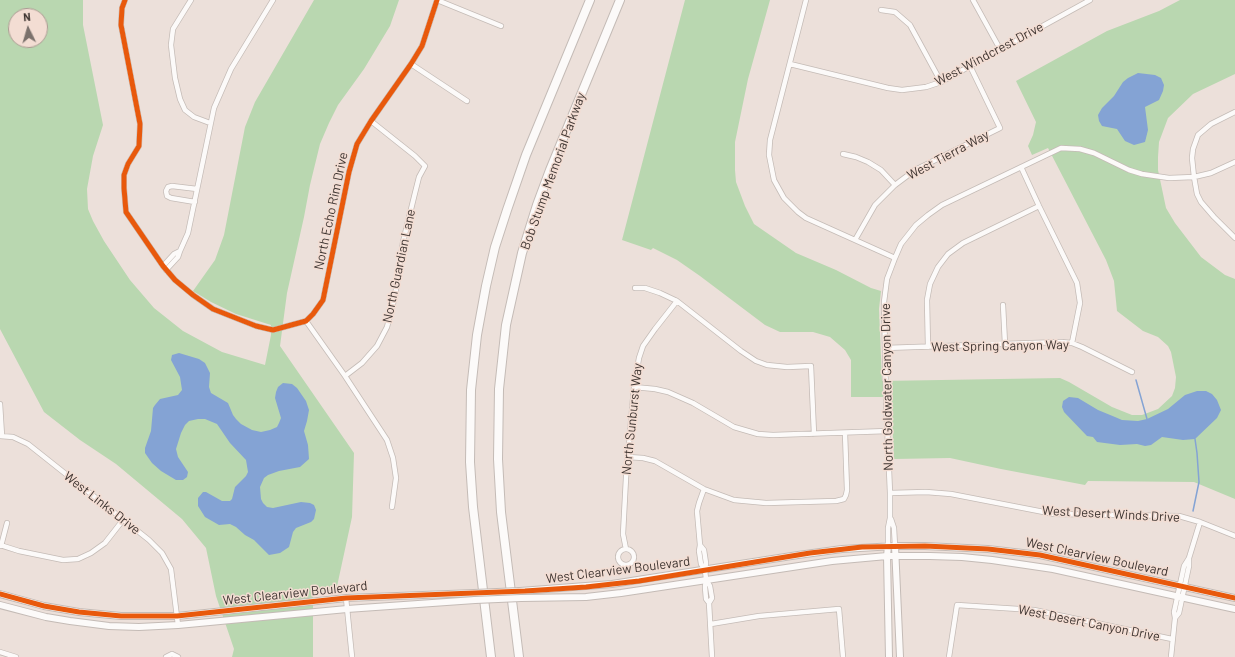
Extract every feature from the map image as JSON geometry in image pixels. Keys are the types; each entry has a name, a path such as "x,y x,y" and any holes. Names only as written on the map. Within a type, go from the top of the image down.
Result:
{"highway":[{"name":"Bob Stump Memorial Parkway","path":"491,657 473,506 470,462 471,390 477,335 495,247 506,210 526,155 590,0"},
{"name":"Bob Stump Memorial Parkway","path":"519,657 501,512 498,459 499,389 506,325 522,253 537,205 620,0"}],"street":[{"path":"125,0 122,8 121,24 140,124 138,146 128,164 124,176 126,212 164,268 180,284 213,309 256,326 273,330 306,321 345,376 387,440 393,458 396,478 392,507"},
{"path":"191,0 173,29 171,45 176,78 180,99 185,110 194,117 210,123"},
{"path":"164,268 178,257 188,233 214,108 232,69 273,0"},
{"path":"437,0 501,26"},
{"name":"North Echo Rim Drive","path":"306,321 323,300 349,172 357,144 422,46 437,0"},
{"path":"806,0 770,140 769,155 771,167 778,188 784,198 806,218 895,258"},
{"path":"973,0 1000,49"},
{"name":"West Windcrest Drive","path":"790,64 888,88 902,90 926,87 941,82 1090,0"},
{"path":"881,10 895,12 910,25 941,82"},
{"path":"411,64 467,101"},
{"name":"West Tierra Way","path":"855,240 875,205 895,185 915,170 1000,128 970,66"},
{"path":"1235,112 1211,124 1198,136 1193,149 1194,177 1197,194 1201,202 1235,238"},
{"name":"North Guardian Lane","path":"345,376 362,363 377,346 387,327 395,296 403,242 419,177 425,166 415,156 371,121"},
{"name":"North Goldwater Canyon Drive","path":"889,657 887,556 890,493 884,302 887,279 901,244 908,234 928,215 942,205 1061,148 1075,148 1090,152 1129,170 1142,174 1169,178 1194,177 1211,173 1235,162"},
{"path":"843,154 868,162 881,170 895,185"},
{"path":"1021,167 1038,206 1077,283 1080,303 1072,343"},
{"path":"195,202 171,198 167,196 166,191 168,187 172,186 197,190"},
{"path":"928,347 927,300 930,284 938,267 948,254 963,243 1038,206"},
{"path":"635,288 645,288 677,301 756,361 767,365 787,367 812,366 814,434"},
{"name":"North Sunburst Way","path":"626,549 623,534 623,520 634,387 639,358 643,346 654,329 677,301"},
{"path":"1003,305 1005,344"},
{"name":"West Spring Canyon Way","path":"885,348 1061,342 1072,343 1132,372"},
{"path":"634,387 655,389 680,397 720,420 745,432 773,435 888,431"},
{"name":"West Links Drive","path":"0,404 1,436 14,437 28,444 149,540 162,553 171,569 178,625"},
{"path":"628,457 643,458 655,461 704,489 734,500 749,502 836,501 844,499 847,490 845,433"},
{"path":"704,489 698,503 697,511 701,564 705,570 706,579 712,598 709,603 712,657"},
{"name":"West Desert Winds Drive","path":"890,493 940,492 1054,514 1179,516 1200,522 1235,536"},
{"name":"North Goldwater Canyon Drive","path":"890,518 894,528 897,556 900,657"},
{"path":"7,523 0,546 63,560 78,559 91,553 105,543 123,520"},
{"path":"1170,657 1175,618 1174,612 1189,566 1189,558 1200,522"},
{"name":"West Clearview Boulevard","path":"0,594 44,606 87,613 127,616 177,616 346,598 520,591 612,584 810,553 862,547 956,546 1021,552 1235,598"},
{"name":"West Clearview Boulevard","path":"0,605 46,617 90,624 124,626 178,625 347,608 475,600 603,595 832,561 897,556 962,557 1021,564 1095,577 1235,609"},
{"path":"346,598 352,657"},
{"name":"West Desert Canyon Drive","path":"949,657 957,605 1034,610 1172,639"},
{"path":"711,624 759,616 838,610 843,657"},
{"path":"0,652 16,657"},
{"path":"166,657 172,654 178,657"}],"green space":[{"path":"0,0 83,0 83,25 103,125 93,156 87,189 88,209 93,221 104,241 130,280 154,308 183,331 222,352 265,365 271,335 271,325 236,314 211,302 193,291 215,260 224,235 245,127 255,102 314,0 399,0 390,26 364,69 338,105 320,144 287,293 280,346 354,453 352,517 336,591 313,593 313,657 232,657 234,649 216,596 206,548 182,519 116,464 80,440 44,412 0,329"},
{"path":"685,0 770,0 748,79 735,142 736,182 754,224 796,253 836,270 871,288 881,291 879,309 882,381 1060,378 1112,407 1132,415 1142,415 1158,409 1172,396 1175,388 1176,377 1171,352 1168,346 1158,337 1143,331 1117,311 1114,281 1106,260 1048,148 1032,155 1028,146 1033,135 1036,122 1016,81 1107,31 1159,11 1180,0 1235,0 1235,74 1193,94 1168,118 1159,142 1158,170 1166,208 1175,223 1201,257 1225,275 1235,279 1235,499 1194,482 1088,481 1085,485 950,458 894,459 891,397 851,397 851,360 845,350 830,337 813,332 780,332 765,325 677,260 653,248 651,250 622,240"}],"water":[{"path":"1138,73 1155,75 1161,78 1164,85 1159,100 1145,107 1148,130 1145,142 1134,145 1125,141 1117,129 1102,126 1098,115 1102,108 1114,96 1123,82"},
{"path":"179,353 199,359 205,363 210,373 209,387 211,393 228,403 236,419 241,424 252,430 261,432 277,427 281,418 275,398 278,387 283,383 292,384 297,388 306,401 309,410 304,431 308,445 309,459 300,467 279,471 268,475 264,478 260,487 261,499 267,507 273,508 301,502 314,505 316,510 314,519 311,522 296,528 293,532 289,547 280,553 269,555 254,540 245,535 236,527 230,524 219,525 205,517 198,506 198,498 203,492 206,492 222,501 230,501 232,499 235,487 248,472 246,460 230,443 217,424 205,419 198,419 189,421 185,425 176,449 178,457 188,472 187,477 183,480 176,480 161,471 152,463 145,453 145,448 151,431 153,408 160,399 178,395 182,390 180,377 171,360 172,355"},
{"path":"1197,391 1206,391 1212,394 1217,400 1221,410 1217,418 1195,439 1183,440 1162,437 1151,445 1145,446 1137,444 1120,445 1097,442 1093,437 1087,436 1064,412 1062,407 1063,401 1069,397 1078,398 1098,410 1122,420 1138,421 1147,419 1168,409 1185,395"}],"waterway":[{"path":"1136,380 1147,419"},
{"path":"1193,511 1199,482 1195,439"}],"cycle path":[{"path":"125,0 122,8 121,25 140,124 139,146 128,164 124,175 126,212 163,266 175,280 193,295 213,309 256,326 273,330 306,321 323,300 349,172 357,144 422,46 437,0"},
{"path":"0,594 44,606 79,612 121,616 177,616 346,598 525,591 586,587 639,581 810,553 862,547 925,546 988,549 1040,555 1235,598"}]}
